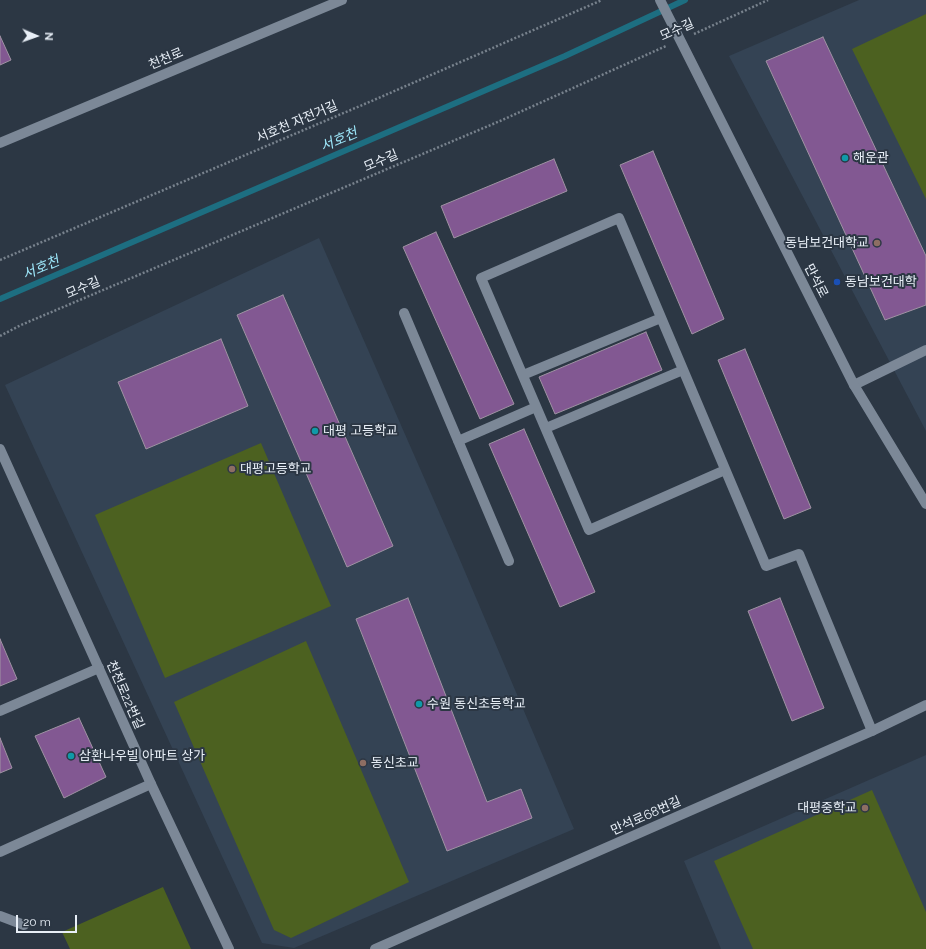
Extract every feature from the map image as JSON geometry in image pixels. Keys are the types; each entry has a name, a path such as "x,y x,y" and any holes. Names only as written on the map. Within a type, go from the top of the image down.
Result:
{"street":[{"name":"천천로","path":"0,143 342,0"},
{"name":"만석로","path":"660,0 854,385 926,504"},
{"path":"725,470 589,530 481,278 619,218 766,566 799,554 872,731"},
{"path":"404,313 509,561"},
{"path":"523,375 661,318"},
{"path":"854,385 926,350"},
{"path":"546,428 683,370"},
{"path":"458,441 536,407"},
{"name":"천천로22번길","path":"0,449 151,784 229,949"},
{"path":"0,711 99,668"},
{"name":"만석로68번길","path":"375,949 872,731 926,705"},
{"path":"0,852 151,784"},
{"path":"0,916 24,925"}],"path":[{"name":"서호천 자전거길","path":"0,260 374,100 602,0"},
{"name":"모수길","path":"689,36 768,0"},
{"name":"모수길","path":"0,336 21,325 500,121 667,46"}],"shaded area":[{"name":"동남보건대학교","path":"859,0 926,0 926,431 729,56"},
{"path":"319,238 457,553 574,829 294,948 262,943 5,385"},
{"name":"대평중학교","path":"926,755 926,949 721,949 684,861"}],"green space":[{"path":"926,14 926,199 852,49"},
{"path":"261,443 331,606 165,678 95,515"},
{"path":"306,641 409,882 291,938 274,930 174,702"},
{"name":"대평중학교","path":"872,790 926,912 926,949 753,949 714,861"},
{"path":"163,887 191,949 70,949 62,932"}],"building":[{"path":"0,36 11,60 0,65"},
{"name":"해운관","path":"823,37 926,256 926,305 885,320 766,61"},
{"path":"653,151 724,319 692,334 620,165"},
{"path":"554,159 567,191 454,238 441,206"},
{"path":"436,232 514,404 480,419 403,247"},
{"name":"대평 고등학교","path":"283,295 393,546 347,567 237,315"},
{"path":"646,332 662,370 555,414 539,377"},
{"path":"221,339 248,406 146,449 118,382"},
{"path":"745,349 811,508 784,519 718,360"},
{"path":"524,429 595,592 560,607 489,444"},
{"name":"수원 동신초등학교","path":"408,598 487,802 521,789 532,818 447,851 356,619"},
{"path":"780,598 824,708 792,721 748,611"},
{"path":"0,639 17,679 0,686"},
{"name":"삼환나우빌 아파트 상가","path":"79,718 106,777 64,798 35,736"},
{"path":"0,738 12,768 0,773"}],"waterway":[{"name":"서호천","path":"0,299 565,56 685,0"}],"place":[{"name":"해운관","path":"845,158"},
{"name":"동남보건대학교","path":"877,243"},
{"name":"동남보건대학","path":"837,282"},
{"name":"대평 고등학교","path":"315,431"},
{"name":"대평고등학교","path":"232,469"},
{"name":"수원 동신초등학교","path":"419,704"},
{"name":"삼환나우빌 아파트 상가","path":"71,756"},
{"name":"동신초교","path":"363,763"},
{"name":"대평중학교","path":"865,808"}]}
